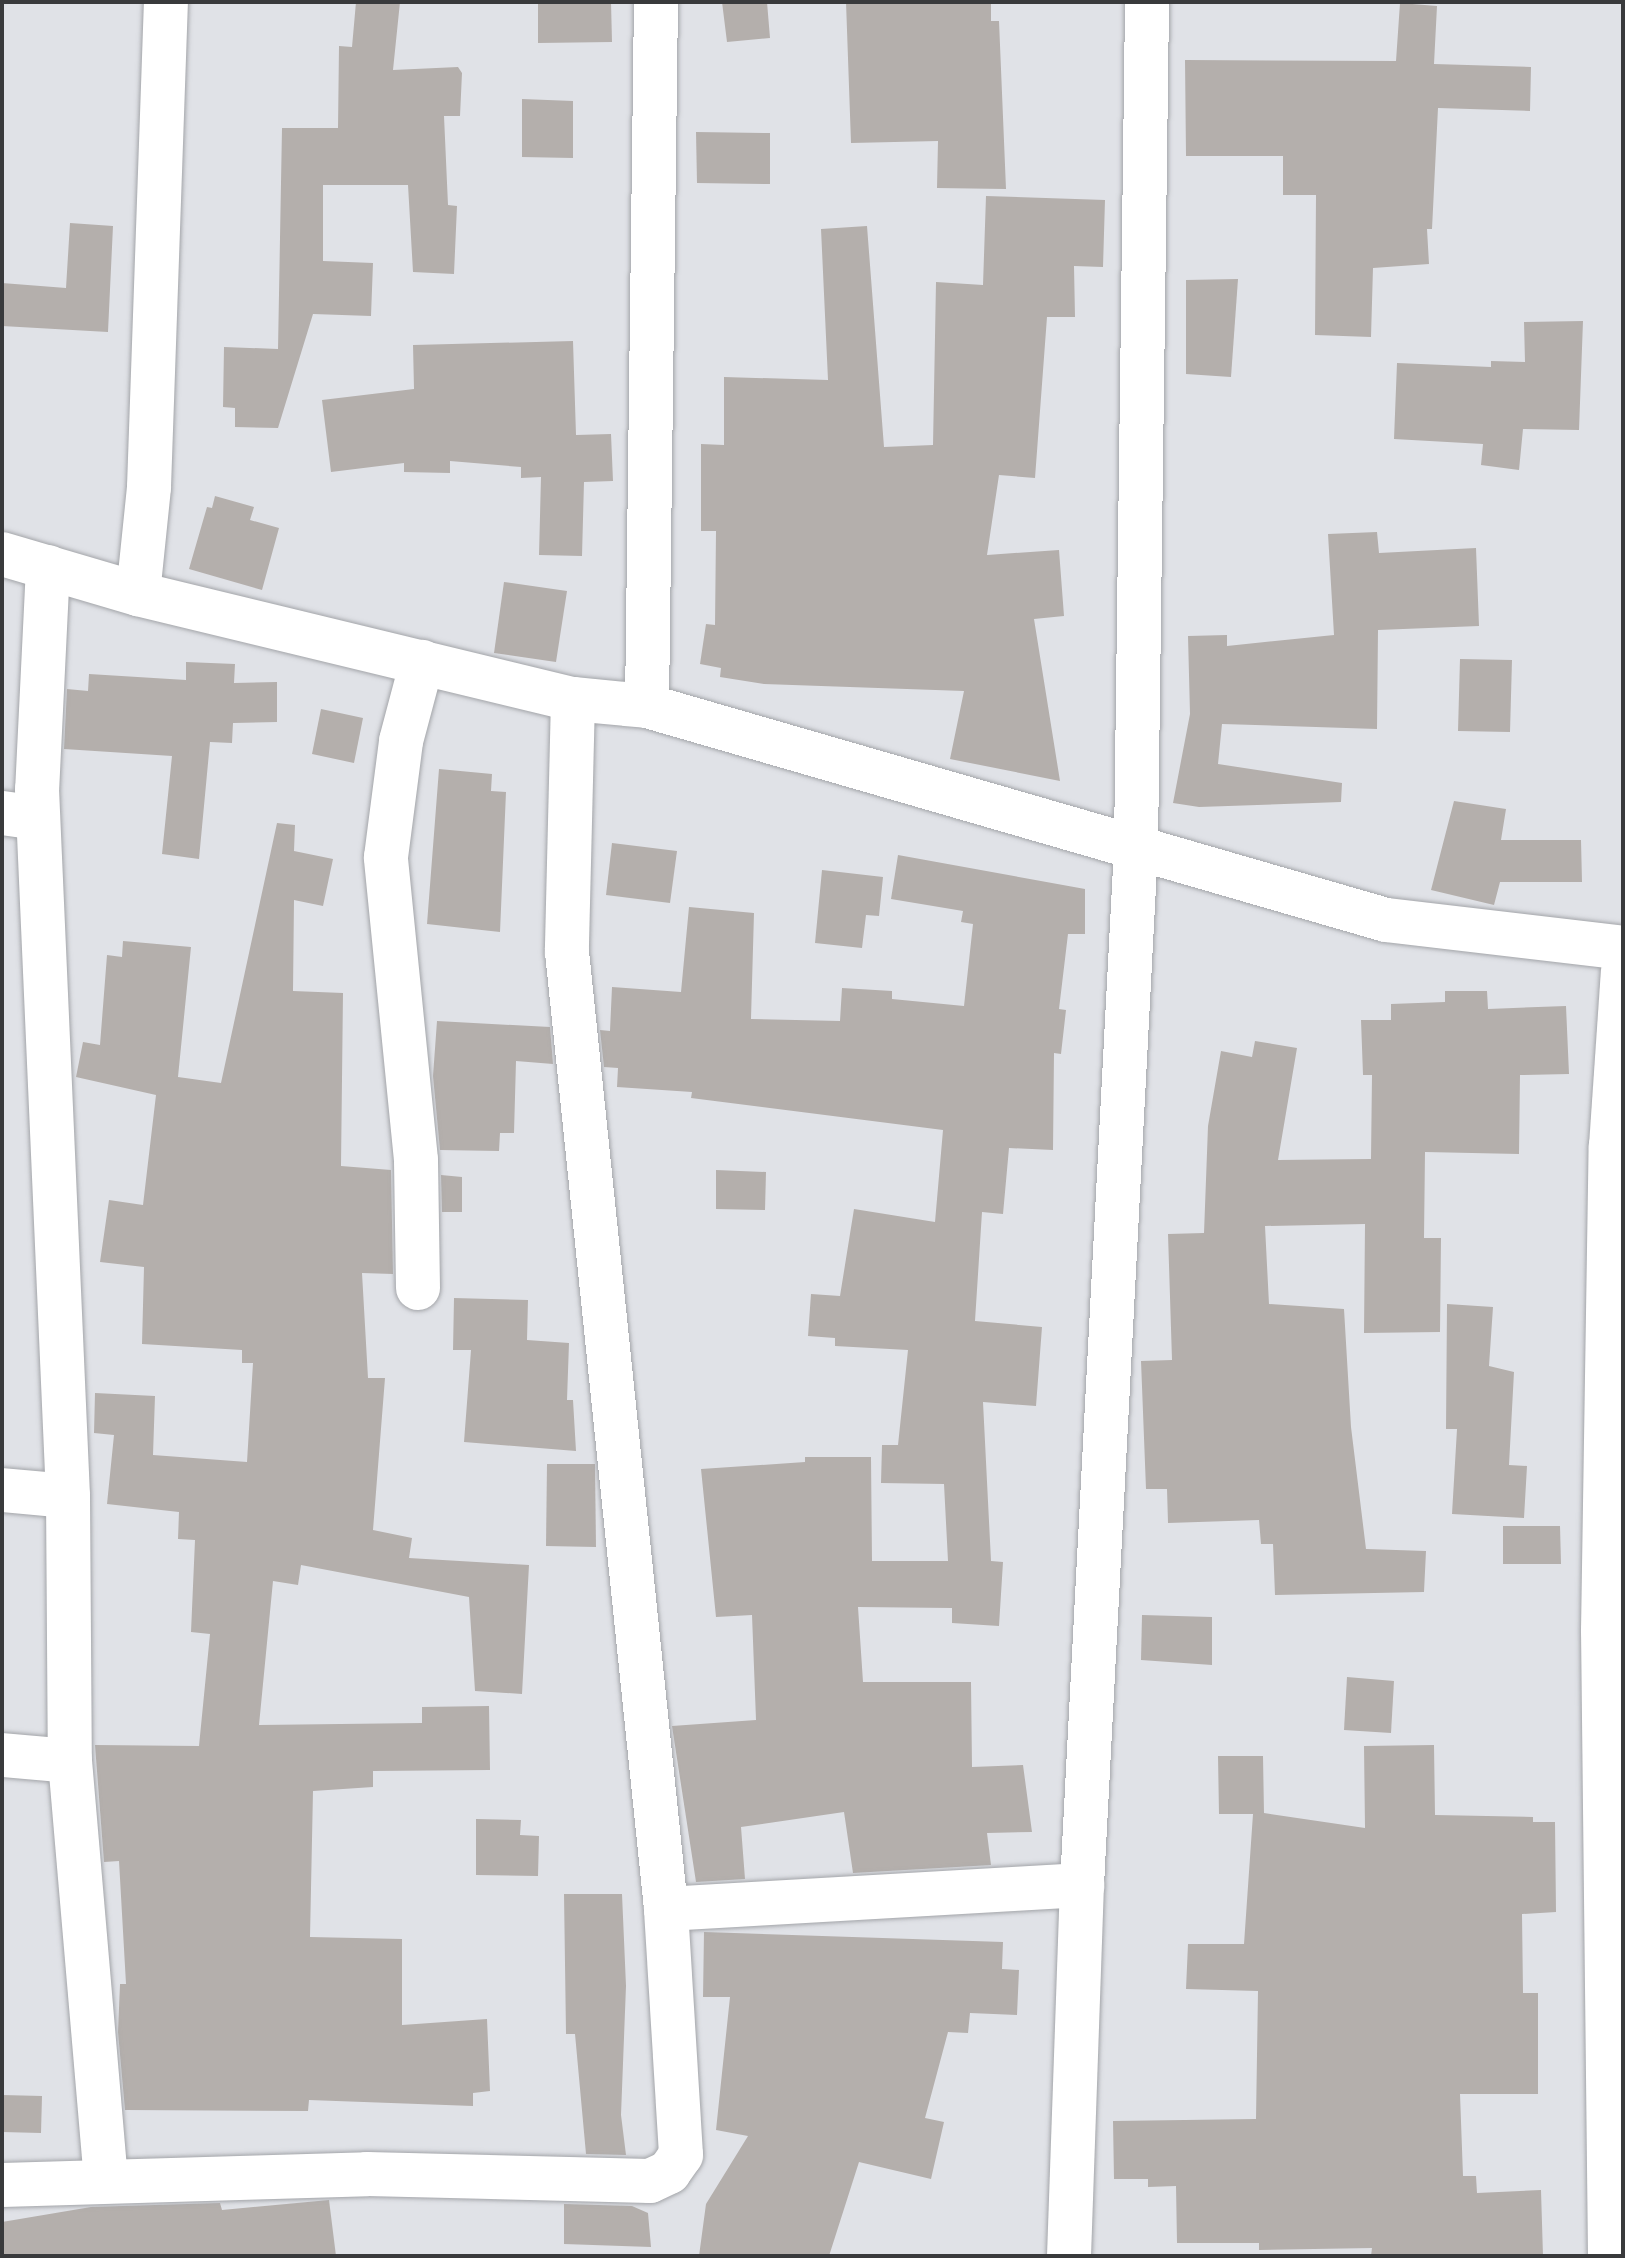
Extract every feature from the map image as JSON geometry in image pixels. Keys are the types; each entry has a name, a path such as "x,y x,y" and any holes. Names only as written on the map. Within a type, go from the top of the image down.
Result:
{"street":[{"path":"138,594 149,487 166,2"},
{"path":"647,706 656,2"},
{"path":"1069,2256 1082,1885 1136,846 1147,2"},
{"path":"2,554 138,594 573,699 647,706 1386,920 1623,948"},
{"path":"48,567 20,816 68,1496 70,1761 106,2180"},
{"path":"418,1288 416,1160 386,857 401,741 422,662"},
{"path":"2,2185 367,2174 650,2181 669,2172 681,2155 666,1909 567,952 573,699"},
{"path":"1610,2256 1613,1631 1611,1146 1623,971"},
{"path":"2,1490 68,1496"},
{"path":"2,1755 70,1761"},
{"path":"666,1909 1082,1885"}],"building":[{"path":"356,2 400,2 393,70 458,67 462,73 460,116 444,116 448,205 457,206 454,274 413,272 408,185 323,185 323,261 373,263 371,316 313,314 278,428 235,427 235,408 223,407 224,347 278,349 282,128 338,128 339,46 352,47"},
{"path":"538,2 611,2 612,42 538,43"},
{"path":"722,2 767,2 770,38 727,42"},
{"path":"846,2 991,2 991,21 999,21 1006,189 937,188 938,141 851,143"},
{"path":"1400,3 1437,6 1434,64 1531,67 1530,111 1438,108 1432,229 1427,229 1429,264 1373,268 1371,337 1315,335 1316,195 1283,195 1283,156 1186,156 1185,60 1396,61"},
{"path":"522,99 573,101 573,158 522,157"},
{"path":"696,132 770,133 770,184 697,183"},
{"path":"986,196 1105,200 1103,267 1074,266 1075,317 1047,317 1035,478 999,475 987,555 1059,550 1064,616 1034,619 1060,781 950,759 964,691 764,684 720,677 721,668 700,664 706,624 715,625 716,531 701,531 701,444 724,445 724,377 828,380 821,229 867,226 884,447 933,445 936,282 983,285"},
{"path":"70,223 113,226 108,332 2,326 2,283 66,288"},
{"path":"1238,279 1231,377 1186,374 1186,280"},
{"path":"1583,321 1579,430 1523,429 1519,470 1481,465 1483,444 1394,439 1397,363 1491,367 1491,361 1525,362 1524,322"},
{"path":"573,341 576,435 611,434 613,481 584,482 582,556 539,555 541,477 521,478 521,467 450,461 450,473 404,472 404,463 331,472 322,400 414,389 413,345"},
{"path":"215,496 254,507 250,520 279,528 262,590 189,569 207,507 212,508"},
{"path":"1377,532 1379,553 1476,548 1479,626 1378,630 1377,729 1222,724 1218,764 1342,783 1341,802 1199,807 1173,803 1190,714 1188,636 1227,635 1227,646 1334,635 1328,534"},
{"path":"504,582 567,591 556,662 494,653"},
{"path":"1460,659 1512,660 1510,732 1458,731"},
{"path":"186,662 235,664 234,683 277,682 277,722 233,723 232,743 210,742 199,859 162,854 172,756 64,749 67,689 88,691 89,674 186,680"},
{"path":"321,709 363,718 354,763 312,754"},
{"path":"439,769 492,774 491,791 506,792 500,932 427,924"},
{"path":"1454,801 1506,809 1501,840 1581,840 1582,882 1500,882 1494,905 1431,890"},
{"path":"277,823 295,825 294,851 333,859 323,906 294,900 293,991 343,993 341,1166 391,1170 393,1274 362,1273 368,1378 385,1378 373,1530 412,1538 409,1558 529,1565 522,1694 475,1691 469,1597 301,1565 298,1585 273,1581 259,1725 422,1723 422,1707 489,1706 490,1770 373,1771 373,1787 313,1791 310,1937 402,1939 402,2025 487,2019 490,2091 473,2093 473,2106 309,2100 308,2111 125,2110 118,2032 120,1984 126,1984 119,1861 104,1862 95,1745 199,1746 210,1634 191,1632 195,1540 178,1539 179,1512 107,1504 114,1435 94,1433 95,1393 155,1396 153,1455 247,1462 253,1363 242,1363 242,1350 142,1344 144,1267 100,1262 109,1200 143,1205 156,1095 76,1077 83,1042 100,1045 107,955 122,957 123,941 191,947 178,1077 221,1083"},
{"path":"612,843 677,851 670,903 606,895"},
{"path":"898,855 1085,889 1085,934 1068,934 1059,1009 1066,1010 1061,1054 1054,1053 1053,1150 1009,1148 1003,1214 982,1212 975,1321 1042,1327 1036,1406 983,1402 991,1561 1003,1562 999,1626 952,1623 952,1608 858,1607 863,1682 971,1682 972,1767 1023,1765 1032,1832 987,1833 991,1865 853,1873 844,1812 741,1827 745,1879 696,1882 672,1726 756,1720 752,1615 716,1617 701,1469 805,1462 805,1457 871,1457 872,1561 948,1561 944,1484 881,1483 882,1445 898,1445 908,1350 835,1346 835,1338 808,1336 811,1294 840,1296 854,1209 935,1222 943,1130 691,1098 692,1092 617,1087 618,1068 604,1067 600,1030 610,1031 612,987 681,992 689,907 754,913 751,1019 840,1021 842,988 892,991 892,999 964,1006 973,924 961,922 963,911 891,899"},
{"path":"822,870 883,877 879,916 866,915 862,948 815,943"},
{"path":"1445,991 1487,991 1488,1009 1566,1006 1569,1074 1520,1075 1519,1154 1425,1152 1424,1238 1441,1238 1440,1332 1364,1333 1365,1224 1265,1226 1269,1304 1344,1309 1351,1427 1366,1549 1426,1551 1424,1592 1275,1595 1273,1544 1261,1544 1259,1520 1168,1523 1167,1489 1146,1489 1141,1361 1172,1360 1168,1234 1204,1233 1208,1126 1221,1051 1252,1057 1255,1041 1297,1048 1278,1160 1371,1159 1372,1075 1363,1075 1361,1020 1391,1020 1391,1004 1445,1002"},
{"path":"437,1021 550,1027 553,1064 516,1061 514,1133 500,1133 499,1151 440,1150 433,1076"},
{"path":"716,1170 766,1172 765,1210 716,1209"},
{"path":"441,1175 462,1177 462,1212 442,1212"},
{"path":"454,1298 528,1300 527,1340 569,1343 567,1400 573,1400 576,1451 464,1442 471,1350 453,1350"},
{"path":"1447,1304 1493,1307 1489,1366 1514,1372 1509,1465 1527,1466 1524,1518 1452,1514 1457,1429 1446,1429"},
{"path":"547,1464 595,1464 596,1547 546,1546"},
{"path":"1503,1526 1560,1526 1561,1564 1503,1564"},
{"path":"1142,1615 1212,1617 1212,1665 1141,1660"},
{"path":"1347,1677 1394,1681 1391,1733 1344,1730"},
{"path":"1434,1745 1435,1815 1533,1817 1533,1822 1555,1822 1556,1912 1522,1914 1523,1993 1538,1993 1538,2094 1460,2094 1463,2176 1476,2176 1477,2193 1541,2190 1543,2256 1371,2256 1372,2248 1259,2250 1259,2243 1177,2243 1176,2186 1148,2187 1148,2179 1114,2179 1113,2121 1256,2119 1258,1991 1186,1989 1188,1944 1244,1944 1253,1814 1219,1814 1218,1756 1263,1756 1264,1813 1365,1828 1364,1746"},
{"path":"476,1819 521,1820 520,1835 539,1836 538,1876 476,1875"},
{"path":"564,1894 622,1894 626,1986 621,2115 626,2155 586,2154 575,2034 566,2034"},
{"path":"704,1932 1003,1942 1002,1969 1019,1970 1017,2015 970,2013 968,2033 948,2032 925,2118 944,2122 931,2179 859,2162 829,2256 699,2256 706,2204 748,2136 716,2130 730,1997 703,1997"},
{"path":"2,2095 42,2096 41,2133 2,2132"},
{"path":"329,2200 336,2256 2,2256 2,2222 91,2207 220,2203 222,2210"},
{"path":"564,2204 632,2206 648,2213 651,2247 564,2244"}]}
